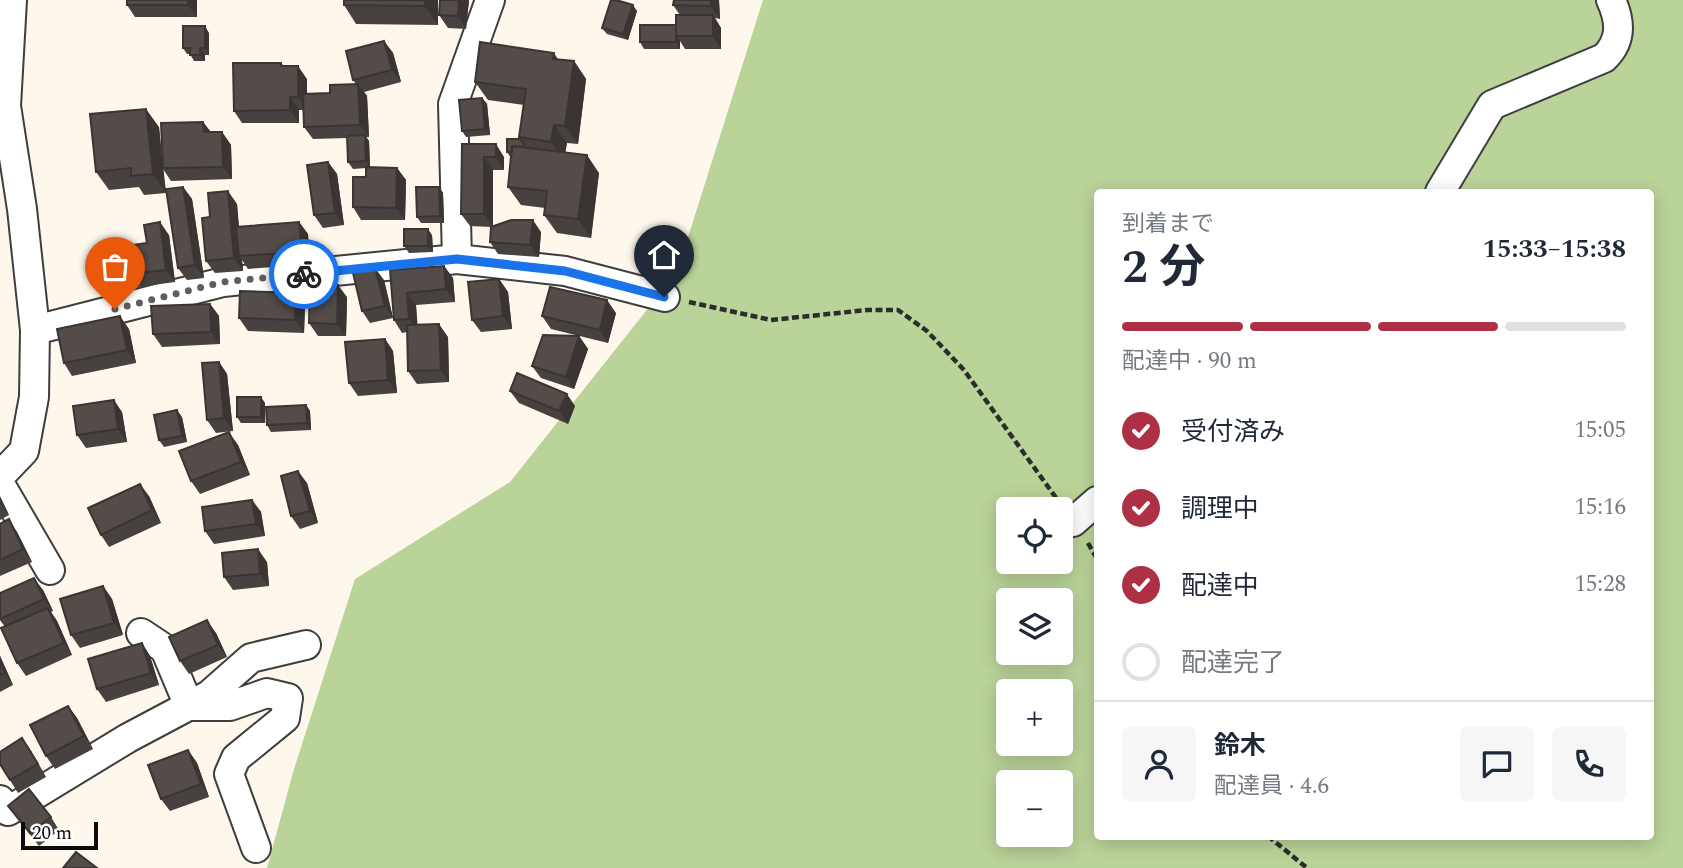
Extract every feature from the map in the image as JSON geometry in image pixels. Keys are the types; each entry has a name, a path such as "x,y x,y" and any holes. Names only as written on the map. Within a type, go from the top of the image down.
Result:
{"street":[{"path":"0,476 24,451 34,397 35,330 22,209 6,106 12,0"},
{"path":"457,259 453,104 490,0"},
{"path":"1442,189 1492,105 1604,58 1613,50 1619,36 1617,15 1611,0"},
{"path":"35,330 223,282 457,259 565,271 664,297"},
{"path":"0,484 50,570"},
{"path":"1073,522 1094,504"},
{"path":"141,633 165,649 189,706"},
{"path":"0,800 8,811 128,738 209,695 251,658 306,645"},
{"path":"189,706 230,706 267,693 288,698 285,719 236,758 229,774 256,848"}],"path":[{"path":"664,297 771,320 867,310 898,310 928,331 964,370 1055,497"},
{"path":"1073,522 1094,554"},
{"path":"1273,840 1307,868"}],"green space":[{"path":"763,0 1683,0 1683,868 267,868 294,769 355,579 510,482 677,272"}],"building":[{"path":"127,0 188,0 188,5 127,5"},
{"path":"344,0 425,0 425,6 344,5"},
{"path":"440,0 459,0 458,16 439,15"},
{"path":"611,0 633,5 623,34 602,28"},
{"path":"674,0 711,0 711,6 673,5"},
{"path":"676,15 713,15 713,36 676,36"},
{"path":"640,25 676,25 676,42 640,42"},
{"path":"183,26 205,26 205,48 200,48 200,55 190,55 190,48 183,48"},
{"path":"384,41 392,70 353,80 346,51"},
{"path":"480,42 554,53 553,59 574,61 565,126 554,125 551,142 519,137 526,89 475,82"},
{"path":"233,63 281,63 281,66 298,66 298,97 290,97 290,110 234,111"},
{"path":"358,84 360,125 304,127 303,94 330,93 330,85"},
{"path":"482,98 485,129 462,131 459,100"},
{"path":"146,109 153,174 131,176 131,168 96,172 90,114"},
{"path":"203,122 204,132 222,132 223,167 163,168 161,123"},
{"path":"365,135 366,161 348,162 347,136"},
{"path":"507,139 520,139 524,147 512,146 512,152 507,152"},
{"path":"462,144 496,144 496,157 484,157 484,214 461,214"},
{"path":"512,146 587,155 578,219 544,215 547,191 508,187"},
{"path":"328,162 335,213 314,215 307,165"},
{"path":"366,167 397,168 396,208 353,207 353,177 366,177"},
{"path":"183,187 195,265 178,268 166,189"},
{"path":"416,187 439,187 440,216 417,217"},
{"path":"228,191 234,258 206,261 202,218 210,217 208,193"},
{"path":"511,220 533,220 530,245 490,242 491,227"},
{"path":"160,222 166,270 122,275 118,247 147,243 144,225"},
{"path":"299,222 302,252 239,256 236,227"},
{"path":"404,229 428,229 428,246 404,246"},
{"path":"444,266 446,289 407,293 409,319 394,320 390,270"},
{"path":"375,268 385,306 362,311 353,273"},
{"path":"499,279 503,316 472,320 468,282"},
{"path":"310,284 338,285 337,324 309,323"},
{"path":"550,287 607,300 600,330 542,316"},
{"path":"240,291 296,293 295,320 239,318"},
{"path":"210,304 211,332 153,334 151,306"},
{"path":"120,316 127,350 64,363 57,329"},
{"path":"439,324 441,370 408,371 407,325"},
{"path":"543,335 579,336 566,377 532,366"},
{"path":"385,339 388,380 349,383 345,342"},
{"path":"219,362 224,418 207,420 202,363"},
{"path":"517,373 567,394 559,411 510,391"},
{"path":"237,397 261,397 261,417 237,417"},
{"path":"114,400 118,429 77,435 73,406"},
{"path":"306,405 307,423 267,425 266,407"},
{"path":"177,410 182,436 159,440 154,415"},
{"path":"229,432 241,462 191,481 179,451"},
{"path":"298,471 310,511 291,516 281,476"},
{"path":"140,484 152,510 101,535 88,508"},
{"path":"252,500 256,524 205,531 202,507"},
{"path":"9,519 23,549 0,560 0,524"},
{"path":"258,549 260,574 224,577 222,553"},
{"path":"34,578 44,599 0,619 0,593"},
{"path":"103,586 114,623 71,635 60,599"},
{"path":"48,608 64,643 17,663 1,628"},
{"path":"207,620 218,645 180,661 169,637"},
{"path":"142,643 151,673 97,689 88,659"},
{"path":"68,706 84,736 46,756 30,725"},
{"path":"22,738 38,764 10,780 0,764 0,752"},
{"path":"188,750 201,784 161,799 148,765"},
{"path":"29,789 51,817 30,833 8,806"},
{"path":"76,852 97,868 63,868"}],"way so far":[{"path":"115,309 223,282 304,274"}],"route":[{"path":"304,274 457,259 565,271 664,297"}]}
